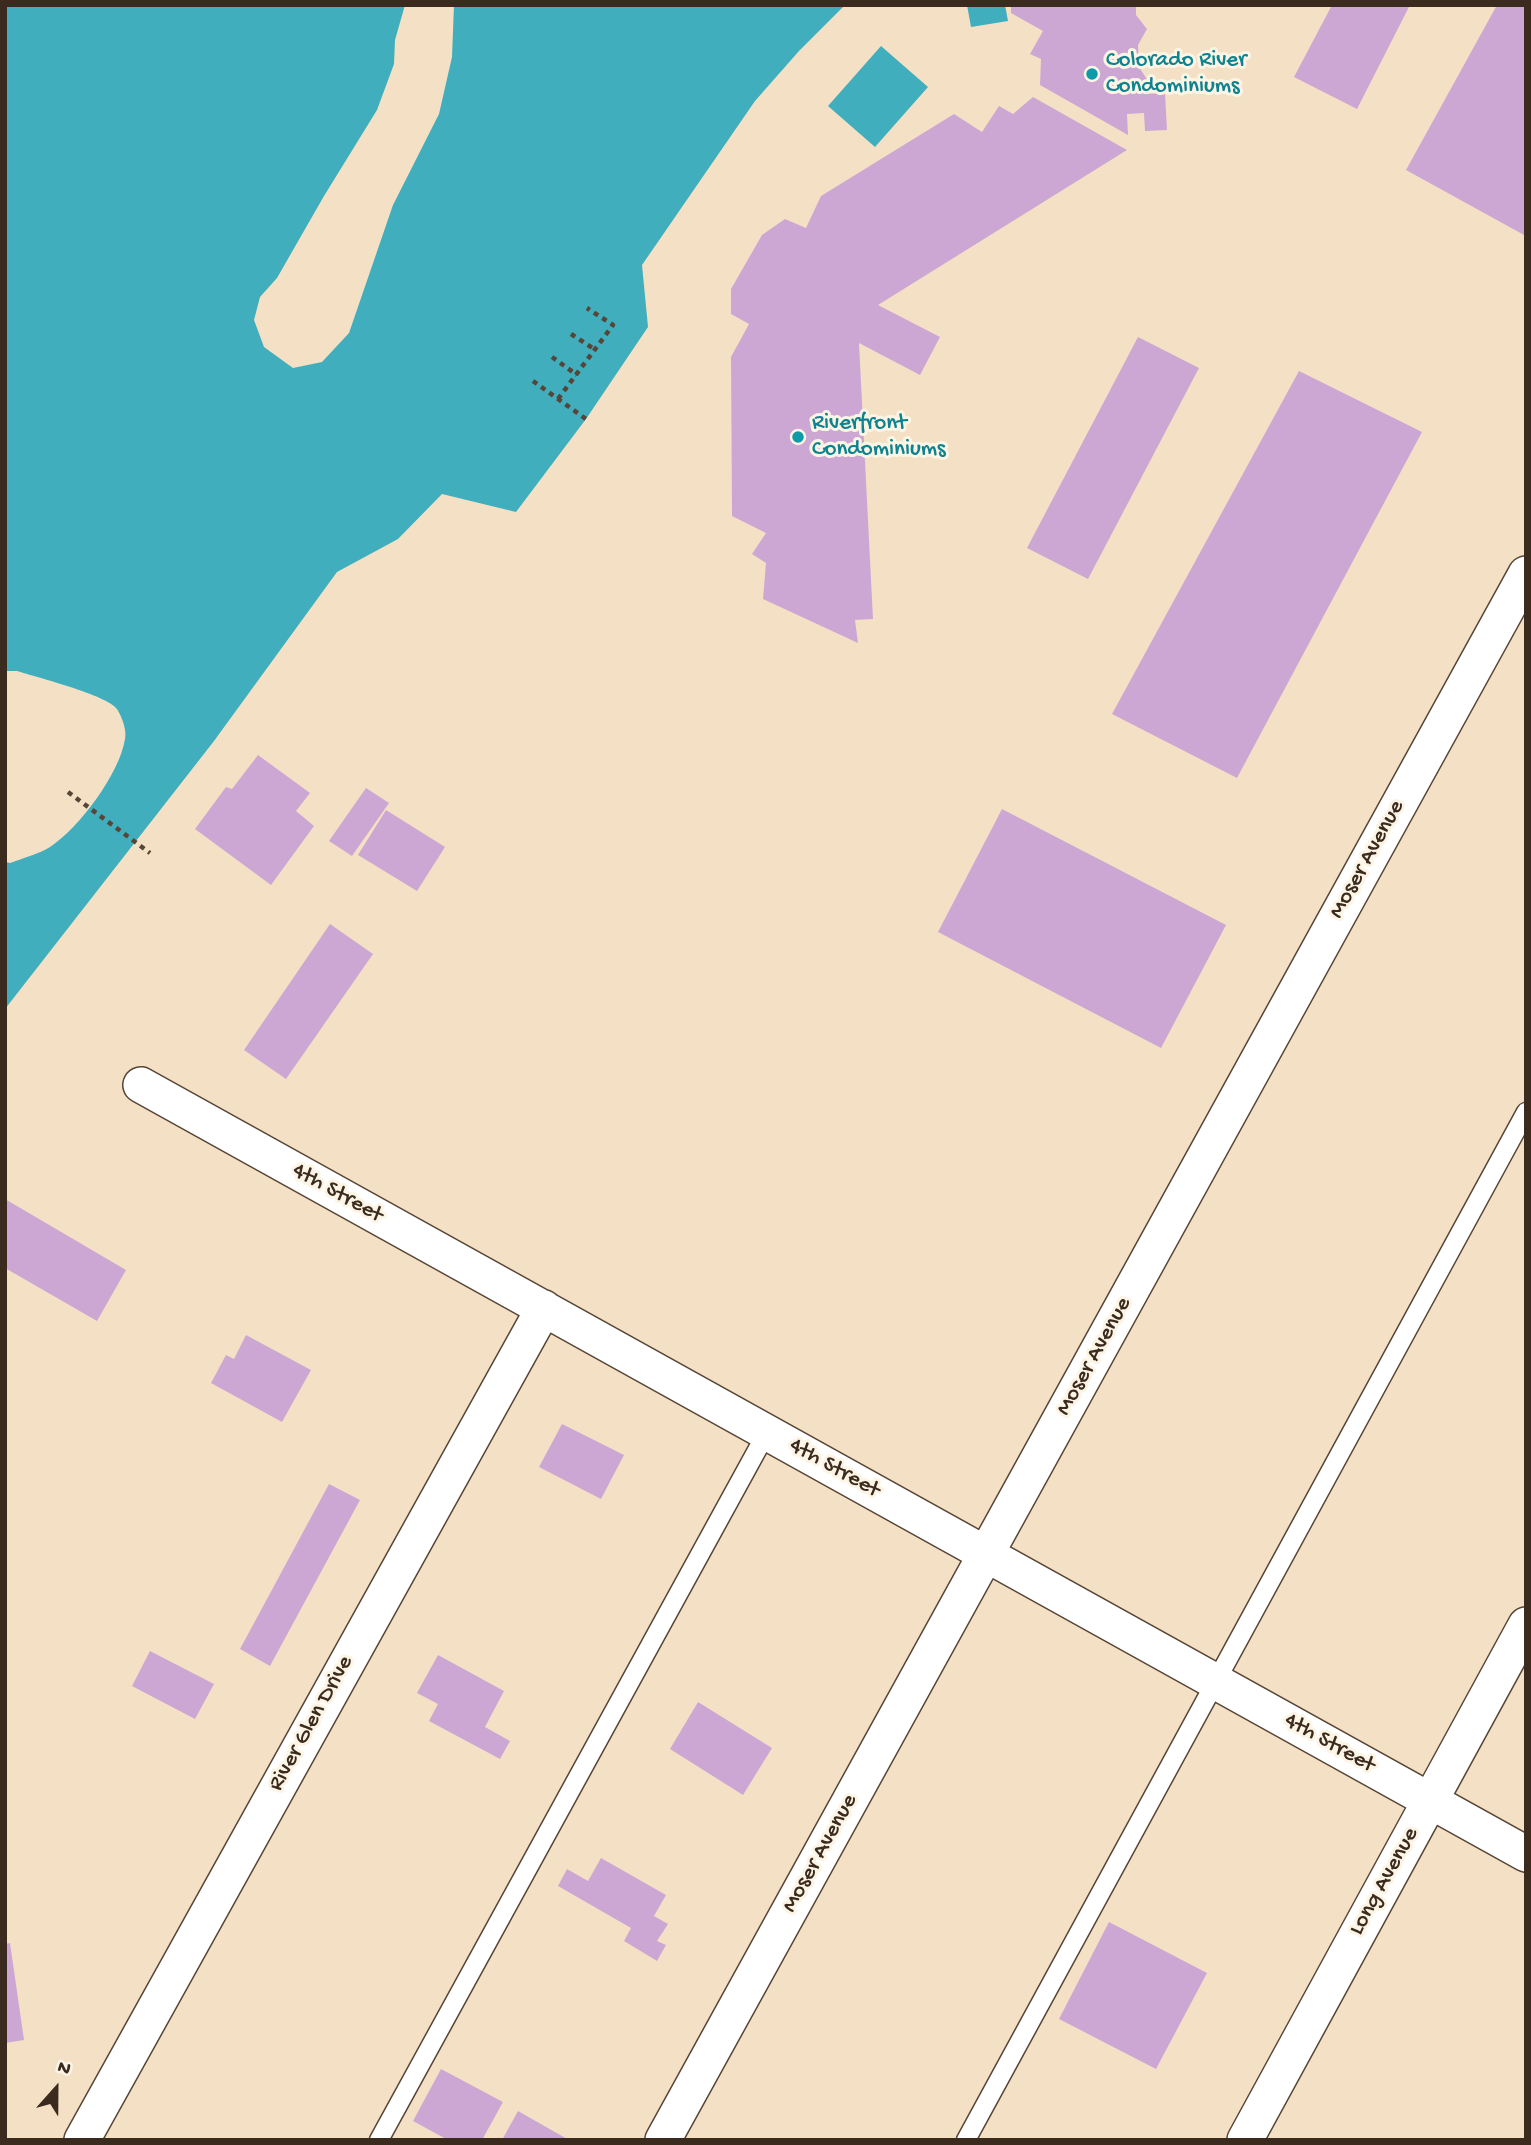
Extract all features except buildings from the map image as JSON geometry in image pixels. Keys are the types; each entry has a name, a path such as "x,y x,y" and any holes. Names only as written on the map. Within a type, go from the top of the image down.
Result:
{"street":[{"name":"Moser Avenue","path":"663,2140 1526,574"},
{"name":"4th Street","path":"141,1086 1526,1854"},
{"name":"River Glen Drive","path":"82,2140 544,1308"},
{"name":"Long Avenue","path":"1245,2140 1526,1625"}],"lane":[{"path":"966,2140 1526,1112"},
{"path":"379,2140 767,1432"}],"path":[{"path":"558,399 613,325 587,308"},
{"path":"571,334 594,349"},
{"path":"552,357 577,374"},
{"path":"533,381 586,419"},
{"path":"68,792 150,853"}],"water":[{"path":"5,5 405,5 395,40 394,64 377,110 277,278 260,297 254,320 264,347 293,368 322,362 349,333 393,205 439,114 452,57 454,5 845,5 755,101 642,265 648,327 586,419 516,512 442,494 398,539 337,572 214,741 5,1009 5,862 10,863 46,849 73,827 97,799 115,768 122,753 125,728 117,709 100,698 17,671 5,671"},
{"path":"967,5 1005,5 1008,21 971,27"},
{"path":"881,46 928,87 875,147 828,106"}],"place":[{"name":"Colorado River Condominiums","path":"1092,74"},
{"name":"Riverfront Condominiums","path":"798,437"}]}
